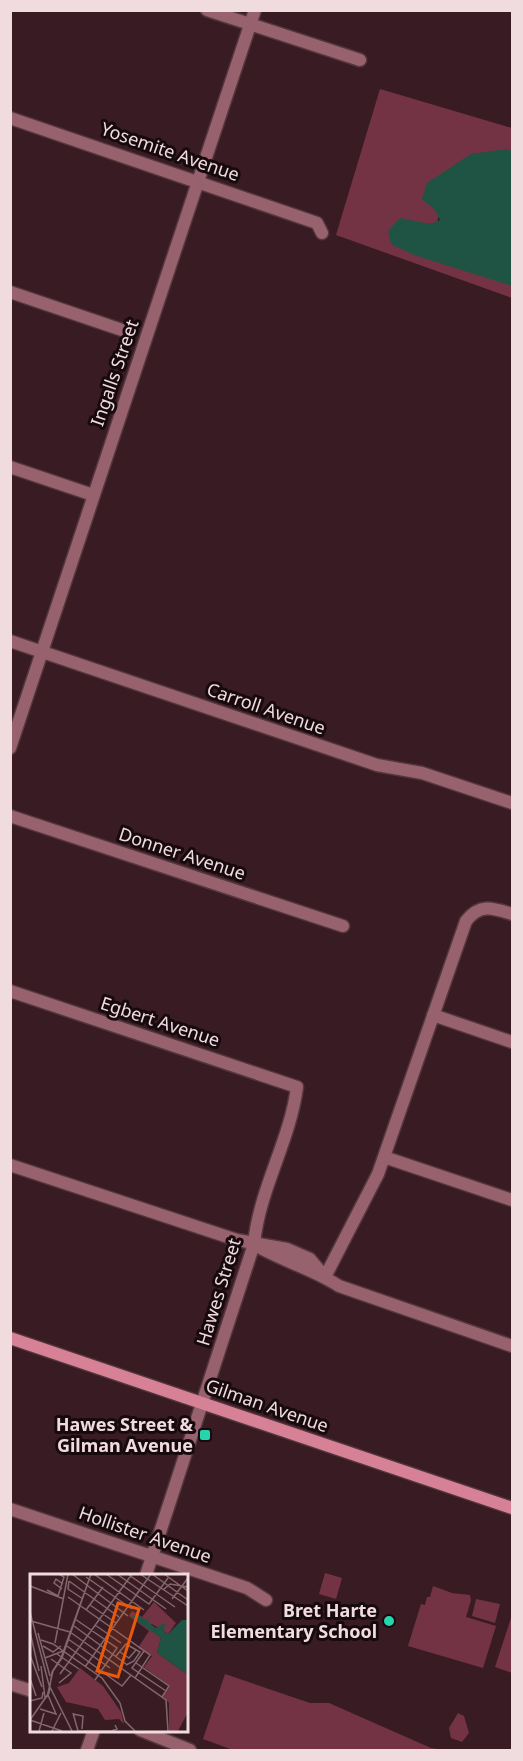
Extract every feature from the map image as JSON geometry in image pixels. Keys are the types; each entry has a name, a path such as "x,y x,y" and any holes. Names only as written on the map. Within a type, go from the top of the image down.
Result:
{"street":[{"path":"207,10 360,60"},
{"name":"Ingalls Street","path":"10,748 255,10"},
{"name":"Yosemite Avenue","path":"10,117 198,181 320,228"},
{"path":"10,292 128,332"},
{"path":"10,467 93,495"},
{"name":"Carroll Avenue","path":"10,642 377,765 422,773 513,803"},
{"name":"Donner Avenue","path":"10,816 343,926"},
{"path":"325,1277 375,1182 466,921 472,913 486,908 513,914"},
{"name":"Egbert Avenue","path":"10,991 297,1087"},
{"path":"433,1015 513,1042"},
{"name":"Hawes Street","path":"146,1574 254,1244 256,1223 293,1110 297,1087"},
{"path":"384,1157 513,1200"},
{"path":"10,1165 254,1244 279,1259 325,1277 339,1286 513,1346"},
{"name":"Gilman Avenue","path":"10,1338 513,1508"},
{"name":"Hollister Avenue","path":"10,1509 247,1588 266,1600"},
{"path":"10,1684 30,1690"},
{"path":"87,1750 94,1731"},
{"path":"142,1731 190,1750"}],"shaded area":[{"path":"380,89 512,128 512,174 441,205 431,250 512,279 512,298 336,235"},
{"path":"506,149 512,151 512,286 414,255 391,244 388,231 400,218 430,224 440,220 435,210 422,199 427,183 471,154"},
{"path":"325,1573 342,1578 336,1599 319,1594"},
{"path":"433,1586 452,1593 470,1595 471,1600 466,1617 496,1626 483,1668 408,1646 421,1604 425,1605"},
{"path":"476,1599 500,1604 495,1623 472,1616"},
{"path":"512,1615 512,1673 495,1667"},
{"path":"225,1674 310,1703 329,1703 431,1748 444,1750 233,1750 203,1739"},
{"path":"458,1713 464,1716 469,1733 462,1742 451,1738 449,1728"}],"place":[{"name":"Hawes Street & Gilman Avenue","path":"205,1435"},
{"name":"Bret Harte Elementary School","path":"389,1621"}]}
